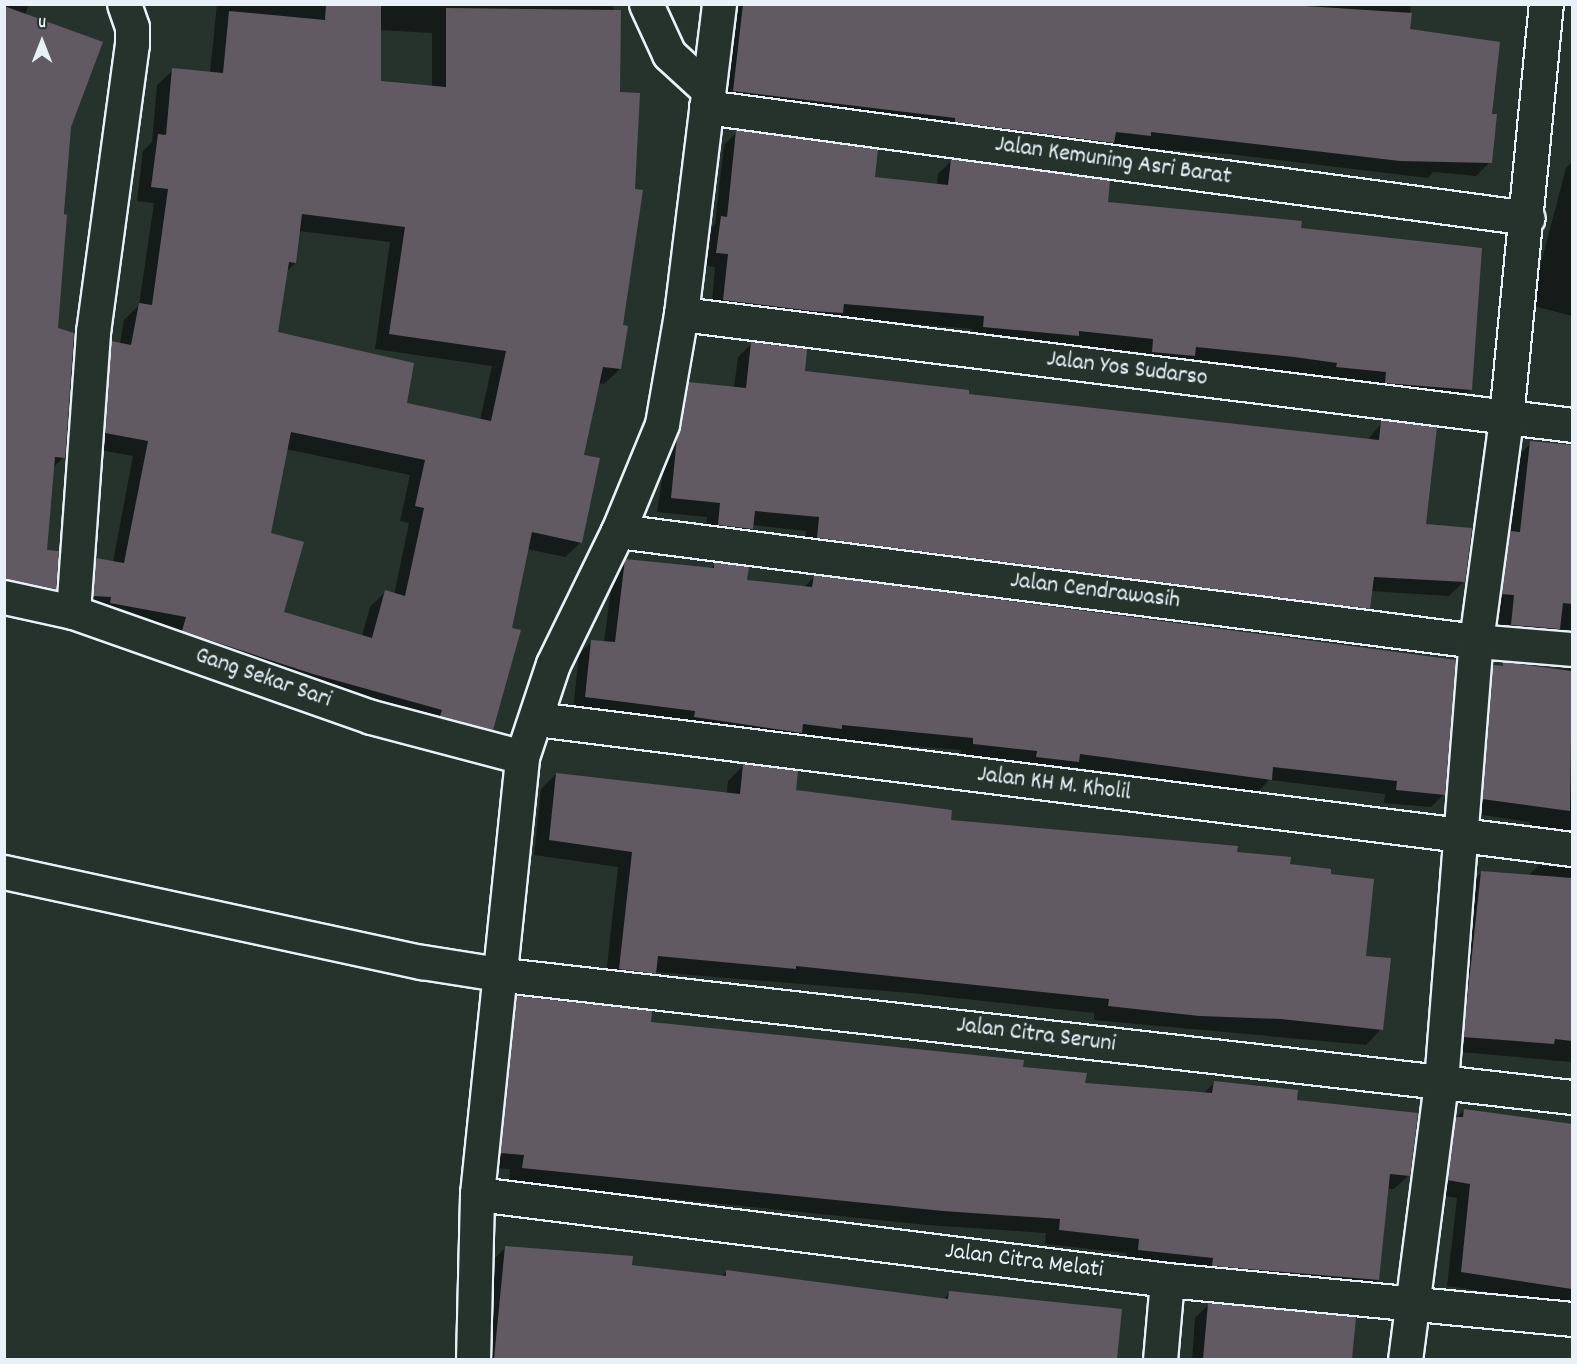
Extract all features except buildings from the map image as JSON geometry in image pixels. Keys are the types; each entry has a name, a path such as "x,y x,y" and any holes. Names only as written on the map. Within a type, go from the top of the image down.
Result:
{"street":[{"path":"73,612 93,332 132,44 132,27 124,4"},
{"path":"646,4 669,54 709,102"},
{"path":"473,1359 477,1194 522,757 537,719 553,664 618,531 662,424 681,314 709,102 719,4"},
{"path":"1405,1359 1441,1082 1476,641 1506,418 1520,217 1546,4"},
{"name":"Jalan Kemuning Asri Barat","path":"709,102 1520,217"},
{"name":"Jalan Yos Sudarso","path":"681,314 1572,425"},
{"name":"Jalan Cendrawasih","path":"618,531 1476,641 1572,649"},
{"name":"Gang Sekar Sari","path":"4,597 73,612 370,717 522,757"},
{"name":"Jalan KH M. Kholil","path":"537,719 1462,837 1572,849"},
{"name":"Jalan Citra Seruni","path":"4,872 499,975 1572,1097"},
{"name":"Jalan Citra Melati","path":"477,1194 1167,1280 1572,1319"},
{"path":"1160,1359 1167,1280"}]}
